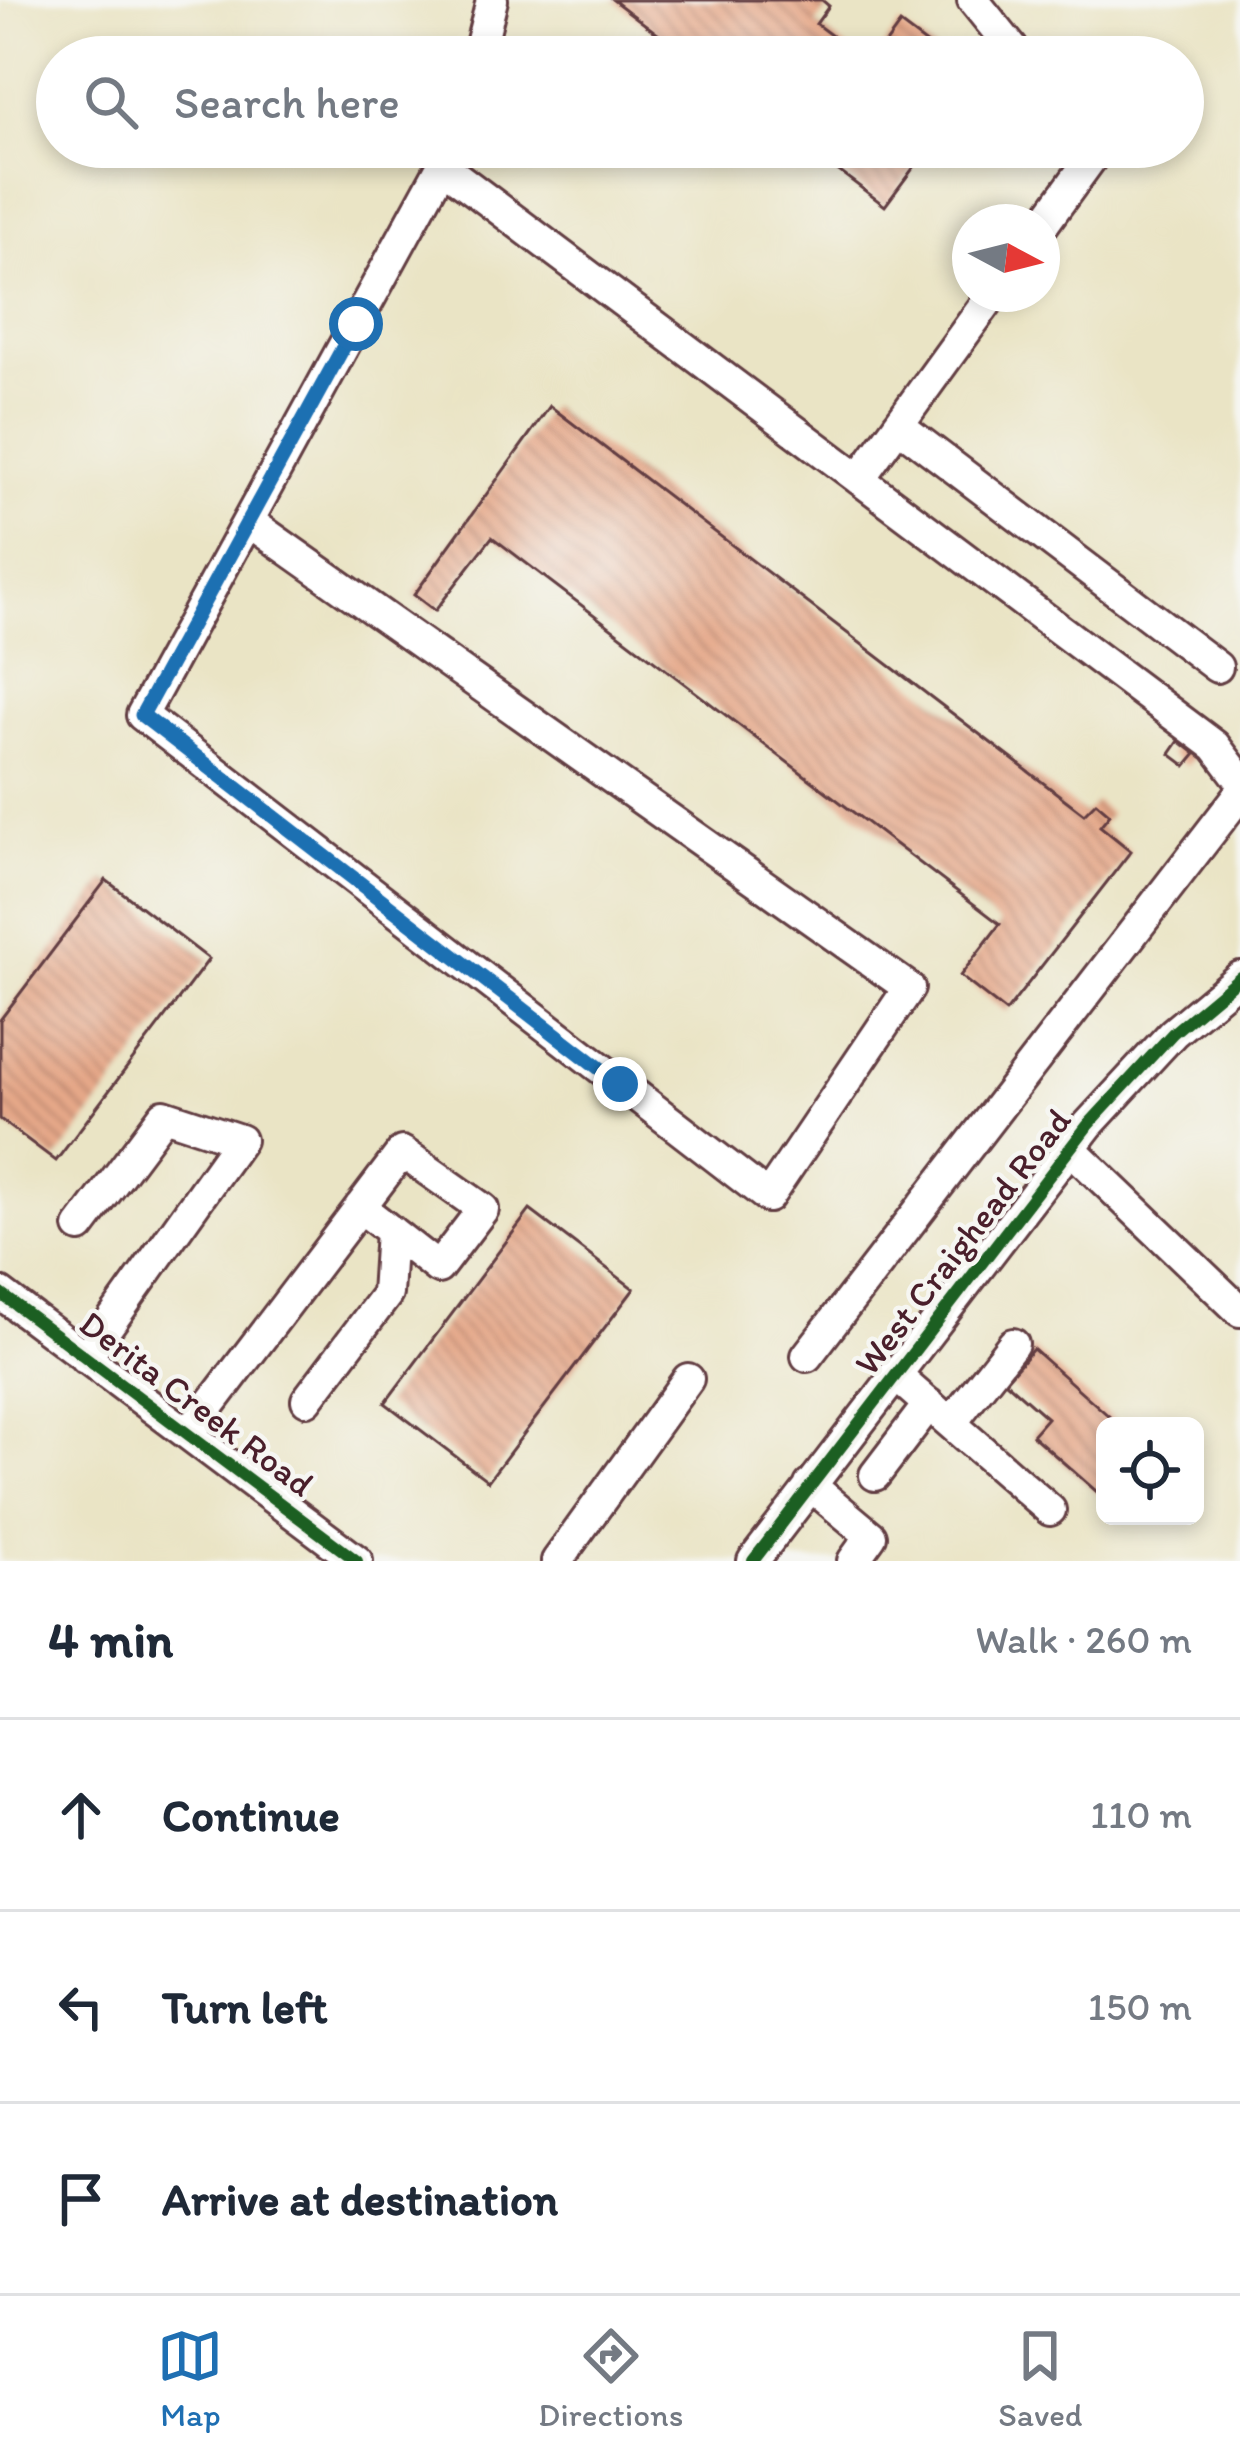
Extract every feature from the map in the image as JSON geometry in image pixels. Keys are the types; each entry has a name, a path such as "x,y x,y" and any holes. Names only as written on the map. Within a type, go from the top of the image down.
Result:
{"street":[{"path":"483,36 492,0"},
{"path":"973,0 1002,36"},
{"path":"248,521 909,988 768,1197 142,715 248,521 441,168"},
{"path":"464,168 859,479 1215,746 1238,776 807,1356"},
{"path":"1058,204 1085,168"},
{"path":"859,479 980,312"},
{"path":"898,425 1217,667"},
{"name":"West Craighead Road","path":"753,1561 1070,1148 1173,1033 1240,977"},
{"path":"80,1227 164,1115 240,1140 86,1358"},
{"path":"1070,1148 1240,1311"},
{"path":"188,1435 360,1207 402,1152 483,1209 438,1268 360,1207"},
{"path":"307,1400 387,1294 391,1231"},
{"name":"Derita Creek Road","path":"0,1294 357,1561"},
{"path":"875,1475 1013,1344"},
{"path":"894,1374 1050,1510"},
{"path":"557,1561 688,1379"},
{"path":"810,1485 871,1536 853,1561"}],"building":[{"path":"613,0 822,0 829,6 816,24 832,36 660,36"},
{"path":"900,24 916,36 891,36"},
{"path":"835,168 913,168 885,206"},
{"path":"550,406 1084,814 1096,802 1110,814 1100,826 1131,851 1006,1012 960,976 1000,924 492,537 435,611 414,595"},
{"path":"1179,741 1196,754 1186,766 1170,754"},
{"path":"106,880 209,959 56,1161 0,1119 0,1020"},
{"path":"530,1210 634,1289 488,1481 385,1403"},
{"path":"1033,1349 1110,1417 1096,1417 1096,1491 1032,1435 1047,1418 1005,1381"}],"cycle path":[{"path":"753,1561 1088,1125 1173,1033 1240,977"},
{"path":"0,1293 357,1561"}],"route":[{"path":"356,324 142,715 620,1084"}]}
